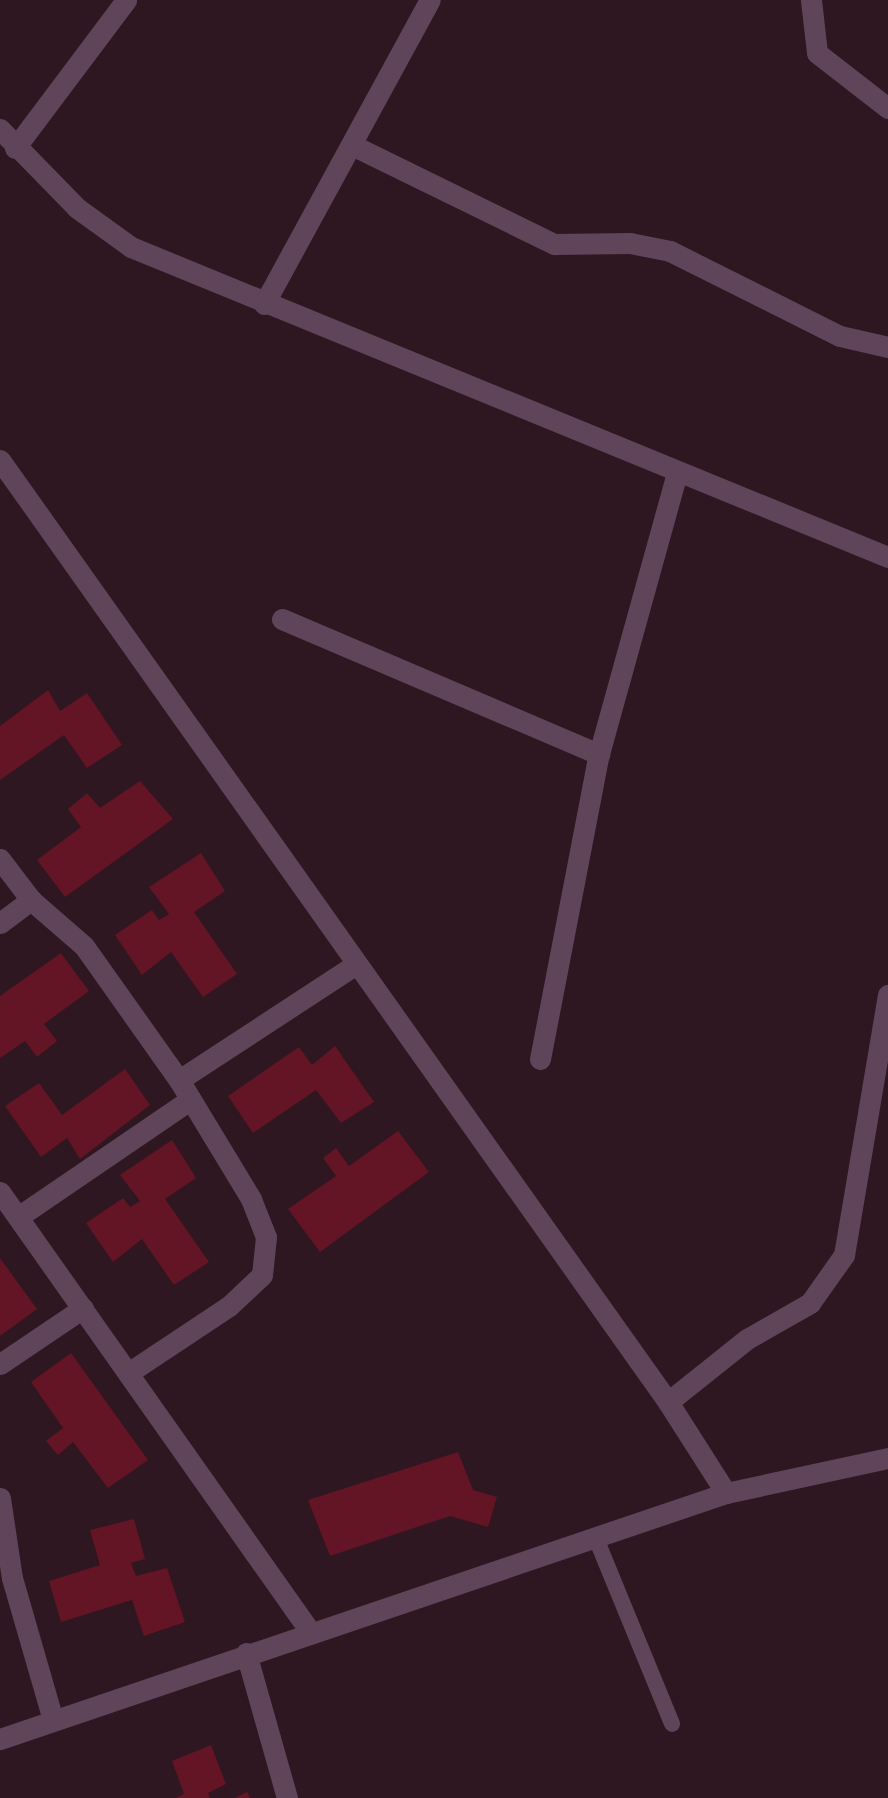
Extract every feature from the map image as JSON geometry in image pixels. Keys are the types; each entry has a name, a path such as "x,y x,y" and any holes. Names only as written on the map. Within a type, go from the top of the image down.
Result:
{"street":[{"path":"15,148 126,0"},
{"path":"264,304 354,146 430,0"},
{"path":"811,0 817,53 888,108"},
{"path":"0,129 15,148 77,208 131,247 264,304 888,557"},
{"path":"354,146 554,244 631,243 670,251 840,336 888,347"},
{"path":"0,460 355,965 668,1402 726,1493"},
{"path":"540,1059 598,754 677,473"},
{"path":"282,619 598,754"},
{"path":"0,859 31,900 84,946 179,1080 251,1199 266,1237 262,1275 229,1306 128,1373"},
{"path":"0,923 31,900"},
{"path":"179,1080 355,965"},
{"path":"668,1402 747,1339 810,1303 844,1255 888,995"},
{"path":"18,1217 191,1099"},
{"path":"0,1192 309,1630"},
{"path":"0,1364 83,1308"},
{"path":"0,1739 309,1630 726,1493 888,1458"},
{"path":"1,1510 12,1578 53,1720"},
{"path":"246,1653 287,1798"}],"lane":[{"path":"595,1536 672,1724"}],"building":[{"path":"48,690 60,711 87,693 122,745 87,768 64,735 0,780 0,726"},
{"path":"140,781 173,819 65,897 37,860 81,827 68,809 87,793 100,808"},
{"path":"201,853 225,891 194,912 237,974 203,997 171,952 142,975 115,935 152,910 159,920 169,914 149,887"},
{"path":"61,953 89,991 44,1024 57,1041 37,1057 25,1041 0,1058 0,996"},
{"path":"335,1046 374,1102 341,1123 316,1090 253,1133 228,1096 299,1047 312,1065"},
{"path":"125,1069 150,1105 80,1159 67,1138 41,1157 5,1106 39,1083 62,1115"},
{"path":"398,1131 429,1172 320,1252 288,1209 336,1176 323,1158 336,1148 349,1166"},
{"path":"172,1140 196,1178 165,1199 209,1262 174,1285 142,1239 113,1262 86,1223 123,1198 130,1207 140,1201 120,1175"},
{"path":"0,1258 37,1309 0,1336"},
{"path":"71,1353 148,1460 108,1488 73,1442 58,1455 46,1441 63,1428 31,1382"},
{"path":"458,1452 473,1490 497,1497 488,1527 450,1516 330,1556 308,1500"},
{"path":"134,1519 145,1559 131,1563 136,1576 167,1568 185,1622 144,1636 132,1600 61,1622 49,1581 100,1565 90,1530"},
{"path":"211,1745 226,1784 208,1793 210,1798 175,1798 184,1794 172,1761"},
{"path":"247,1792 250,1798 234,1798"}]}
